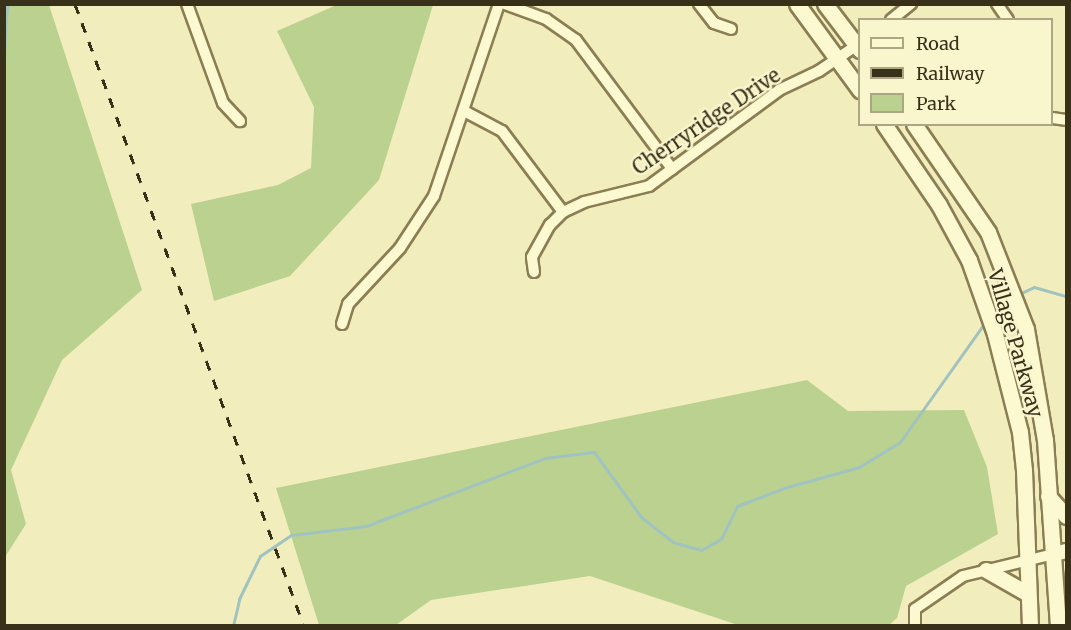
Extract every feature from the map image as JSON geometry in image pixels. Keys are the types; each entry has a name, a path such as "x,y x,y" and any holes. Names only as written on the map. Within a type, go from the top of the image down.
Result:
{"main road":[{"path":"797,4 858,87"},
{"path":"825,4 858,46"},
{"name":"Village Parkway","path":"885,126 939,205 981,286 1012,395 1024,471 1030,626"},
{"name":"Village Parkway","path":"915,126 972,204 1005,271 1026,329 1036,379 1048,496 1060,553 1056,595 1058,626"},
{"path":"1048,496 1066,516"},
{"path":"986,570 1028,594"},
{"path":"1056,595 1066,573"}],"street":[{"path":"187,4 223,102 240,122"},
{"path":"342,324 348,304 400,248 421,219 446,166 498,4"},
{"path":"505,4 546,19 576,40 672,169"},
{"path":"699,4 714,23 731,29"},
{"path":"894,18 911,4"},
{"path":"997,4 1007,18"},
{"name":"Cherryridge Drive","path":"534,272 532,257 550,225 563,212 584,202 643,188 779,90 858,46"},
{"path":"464,111 502,131 563,212"},
{"path":"915,626 915,609 931,595 963,576 1060,553"}],"green space":[{"path":"5,4 49,5 142,290 62,360 11,470 26,524 5,557"},
{"path":"339,4 433,5 379,180 290,276 214,301 191,204 278,185 311,168 314,107 277,31"},
{"path":"807,380 848,411 964,410 987,467 998,534 906,586 897,618 889,625 738,625 590,576 431,600 396,625 319,625 276,488"}],"waterway":[{"path":"4,53 7,4"},
{"path":"1017,295 1034,287 1066,296"},
{"path":"993,311 1009,299"},
{"path":"233,626 239,599 260,556 291,535 366,526 545,458 594,452 641,517 673,542 701,550 721,539 737,506 787,487 859,467 900,442 986,321"}],"railway":[{"path":"75,4 304,626"}]}
